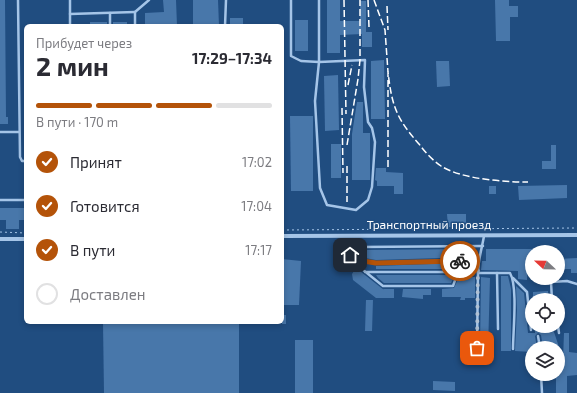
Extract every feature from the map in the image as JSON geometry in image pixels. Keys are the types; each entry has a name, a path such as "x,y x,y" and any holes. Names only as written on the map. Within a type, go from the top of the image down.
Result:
{"street":[{"name":"Транспортный проезд","path":"284,236 577,234"},
{"path":"0,239 24,239"}],"lane":[{"path":"18,0 20,157 22,161 24,161"},
{"path":"70,0 70,24"},
{"path":"70,14 135,12 149,0"},
{"path":"225,24 226,0"},
{"path":"291,0 291,56 301,61 319,62 364,60 364,87 368,122 372,128 375,142 372,187 368,200 356,210 327,206 320,188 315,101 319,62 319,0"},
{"path":"135,12 135,24"},
{"path":"110,13 110,24"},
{"path":"0,132 20,132"},
{"path":"0,200 24,200"},
{"path":"365,272 458,272 481,256 484,235"},
{"path":"458,272 453,286 383,286 352,261 350,255 355,249 360,247 483,246"},
{"path":"355,249 363,261 376,263 477,260"},
{"path":"477,260 477,348"},
{"path":"478,273 510,273 527,293"},
{"path":"497,273 498,329"},
{"path":"513,278 513,349"},
{"path":"565,281 577,284"},
{"path":"538,336 539,341"},
{"path":"541,381 542,393"}],"path":[{"path":"284,230 577,228"},
{"path":"0,232 24,233"}],"building":[{"path":"0,0 5,0 6,117 8,117 8,124 0,124"},
{"path":"163,0 176,0 177,24 145,24 145,13 164,12"},
{"path":"193,0 218,0 219,24 193,24"},
{"path":"327,0 340,0 340,21 360,21 360,1 366,1 366,32 372,32 372,47 362,47 362,34 340,35 340,53 327,53"},
{"path":"495,0 509,0 509,6 518,6 518,17 510,17 510,41 496,41"},
{"path":"230,18 243,18 243,24 230,24"},
{"path":"295,20 308,20 308,51 295,51"},
{"path":"90,22 107,22 107,24 90,24"},
{"path":"113,22 127,22 127,24 113,24"},
{"path":"384,60 385,119 371,119 371,61"},
{"path":"436,61 449,61 450,86 437,87"},
{"path":"338,75 339,130 325,131 324,76"},
{"path":"357,102 363,102 363,133 370,133 370,180 352,180 352,134"},
{"path":"290,116 313,116 313,191 291,191"},
{"path":"331,144 341,144 341,178 331,178"},
{"path":"551,145 556,145 556,169 542,169 542,161 551,161"},
{"path":"376,168 386,168 386,172 403,173 403,194 394,194 394,186 377,186 377,181 375,180"},
{"path":"567,185 567,198 519,200 518,186"},
{"path":"489,186 496,186 496,194 489,194"},
{"path":"0,208 24,208 24,220 19,220 19,229 6,229 6,220 0,220"},
{"path":"447,214 466,214 466,227 448,227"},
{"path":"472,249 472,257 376,260 365,258 361,253 361,250"},
{"path":"486,249 525,249 525,280 518,279 518,271 481,270 482,261 486,261"},
{"path":"577,258 577,273 571,273 571,269 565,269 565,259"},
{"path":"284,259 301,261 299,305 284,305"},
{"path":"458,263 457,269 376,269 376,266"},
{"path":"471,266 476,266 475,271 465,271"},
{"path":"356,268 384,290 383,289 394,289 394,298 376,298 353,280 352,274"},
{"path":"376,275 451,275 451,279 453,279 451,283 384,283"},
{"path":"501,276 508,276 511,289 511,351 501,351"},
{"path":"464,277 475,277 475,298 465,298 465,300 460,300 461,297 442,297 442,289 454,288 458,279 464,279"},
{"path":"481,277 490,278 488,350 479,350"},
{"path":"516,286 524,293 525,333 538,333 535,336 536,341 525,341 525,352 515,351 517,310"},
{"path":"403,289 431,289 431,295 423,295 423,299 402,297"},
{"path":"548,291 548,293 533,293"},
{"path":"366,300 373,300 372,331 365,331"},
{"path":"284,315 286,315 286,324 284,324"},
{"path":"103,324 239,324 239,393 104,393"},
{"path":"538,333 554,333 557,341 542,341 541,335"},
{"path":"564,333 569,333 569,352 577,353 577,375 567,376 567,393 556,393 556,381 565,381"},
{"path":"295,340 313,340 313,393 295,393"},
{"path":"433,381 455,382 455,391 433,390"}],"railway":[{"path":"344,0 346,114"},
{"path":"347,145 360,60 360,0"},
{"path":"368,0 369,27"},
{"path":"374,0 385,30 388,72"},
{"path":"387,6 388,30"},
{"path":"348,85 352,65"},
{"path":"388,167 388,72 391,94 400,119 411,135 438,164 449,170 471,177 528,182"},
{"path":"342,108 343,173"},
{"path":"347,166 347,202"}],"way so far":[{"path":"460,261 478,260 477,348"}],"route":[{"path":"350,255 355,249 363,261 376,263 460,261"}]}
